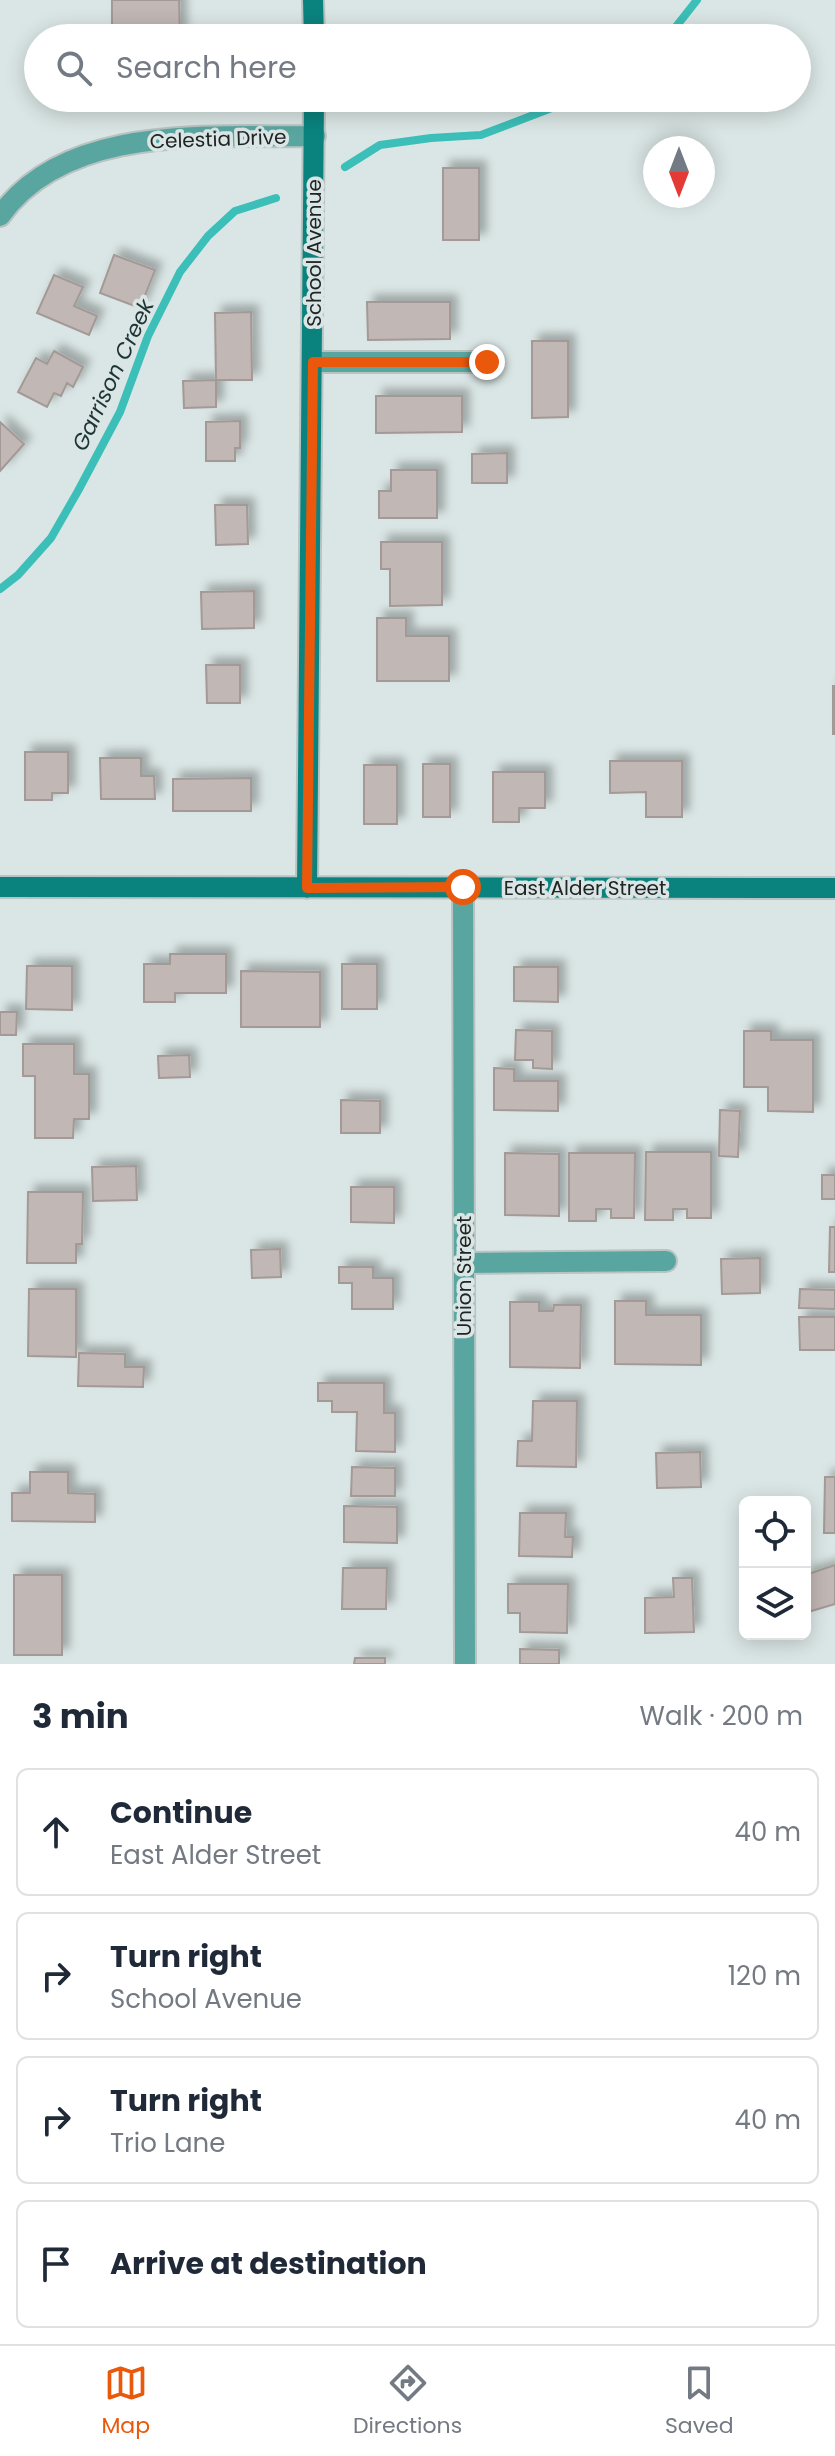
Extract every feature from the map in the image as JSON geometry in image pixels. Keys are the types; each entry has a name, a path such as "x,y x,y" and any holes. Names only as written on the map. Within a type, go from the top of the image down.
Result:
{"main road":[{"path":"313,0 314,24"},
{"name":"School Avenue","path":"307,888 314,112"},
{"name":"East Alder Street","path":"0,887 835,888"}],"street":[{"name":"Celestia Drive","path":"0,216 34,182 66,163 99,150 135,142 171,139 315,136"},
{"path":"313,362 487,362"},
{"name":"Union Street","path":"463,887 465,1664"},
{"path":"464,1263 666,1261"}],"building":[{"path":"112,0 179,0 180,24 112,24"},
{"path":"443,168 479,168 479,240 443,240"},
{"path":"114,255 155,270 140,308 100,293"},
{"path":"54,275 83,287 74,306 97,316 89,335 37,313"},
{"path":"367,302 450,302 450,339 368,340"},
{"path":"251,312 252,380 216,380 215,313"},
{"path":"532,341 568,341 568,417 532,418"},
{"path":"54,351 83,367 73,387 67,383 61,396 54,393 47,407 18,392 36,358 47,364"},
{"path":"216,380 216,407 184,408 183,381"},
{"path":"376,396 462,396 462,432 376,433"},
{"path":"240,421 240,448 235,448 235,461 206,461 206,422"},
{"path":"0,422 24,444 0,471"},
{"path":"507,453 507,483 472,483 472,454"},
{"path":"391,470 437,470 437,518 379,518 379,491 391,491"},
{"path":"215,505 247,505 248,544 216,545"},
{"path":"381,542 442,542 442,605 390,606 390,569 381,569"},
{"path":"254,591 254,628 202,629 201,592"},
{"path":"377,618 406,618 406,636 449,636 449,681 377,681"},
{"path":"206,665 240,665 240,703 207,703"},
{"path":"835,686 835,734 833,734"},
{"path":"25,752 68,752 68,793 52,793 52,800 25,800"},
{"path":"100,758 141,758 141,776 154,776 155,799 101,799"},
{"path":"610,761 682,761 682,817 646,817 646,792 610,793"},
{"path":"423,764 450,764 450,817 423,817"},
{"path":"364,765 397,765 397,824 364,824"},
{"path":"493,772 545,772 545,808 519,808 519,822 493,822"},
{"path":"251,778 251,811 173,811 173,779"},
{"path":"170,954 226,954 226,993 175,993 175,1002 144,1002 144,964 170,964"},
{"path":"342,964 377,964 377,1009 342,1009"},
{"path":"27,966 72,966 72,1010 26,1009"},
{"path":"514,967 558,967 558,1002 514,1001"},
{"path":"241,971 320,972 320,1027 241,1027"},
{"path":"0,1012 17,1012 16,1035 0,1035"},
{"path":"516,1030 552,1031 552,1069 533,1068 533,1060 515,1060"},
{"path":"744,1031 771,1031 771,1040 813,1040 813,1112 768,1111 768,1087 744,1087"},
{"path":"23,1044 74,1044 74,1074 89,1074 89,1119 74,1119 73,1138 35,1138 35,1076 23,1076"},
{"path":"189,1055 190,1077 159,1078 158,1056"},
{"path":"494,1068 514,1069 514,1081 558,1081 558,1111 494,1110"},
{"path":"341,1100 380,1101 380,1133 341,1133"},
{"path":"720,1110 740,1111 738,1157 719,1156"},
{"path":"646,1152 711,1152 711,1218 687,1218 687,1209 673,1209 673,1220 645,1220"},
{"path":"505,1153 559,1154 559,1216 505,1215"},
{"path":"569,1153 635,1153 634,1218 611,1218 611,1209 596,1209 596,1221 569,1221"},
{"path":"136,1166 137,1200 93,1201 92,1167"},
{"path":"822,1175 835,1175 835,1199 822,1199"},
{"path":"351,1187 394,1187 394,1223 351,1222"},
{"path":"28,1192 83,1192 82,1244 76,1244 76,1263 27,1263"},
{"path":"830,1227 835,1227 835,1272 829,1272"},
{"path":"280,1249 281,1277 252,1278 251,1250"},
{"path":"760,1258 760,1293 722,1294 721,1259"},
{"path":"339,1267 373,1267 373,1278 393,1278 393,1309 352,1309 352,1283 339,1283"},
{"path":"29,1289 76,1289 76,1357 28,1356"},
{"path":"800,1289 835,1290 835,1309 799,1308"},
{"path":"615,1301 646,1301 646,1315 701,1315 701,1365 615,1364"},
{"path":"510,1302 539,1302 539,1311 553,1311 554,1305 581,1305 580,1368 510,1367"},
{"path":"799,1317 835,1317 835,1350 800,1350"},
{"path":"79,1353 125,1354 125,1367 144,1367 143,1387 78,1386"},
{"path":"318,1383 384,1383 384,1413 395,1413 395,1452 356,1451 357,1412 332,1412 332,1401 318,1401"},
{"path":"533,1401 577,1401 576,1467 517,1466 518,1441 532,1441"},
{"path":"700,1452 701,1487 657,1488 656,1453"},
{"path":"352,1467 395,1468 395,1496 351,1496"},
{"path":"30,1472 68,1472 68,1493 95,1494 95,1522 12,1521 12,1493 30,1493"},
{"path":"825,1477 835,1477 835,1533 824,1533"},
{"path":"344,1506 397,1507 397,1543 344,1542"},
{"path":"520,1513 566,1513 565,1537 573,1537 572,1557 519,1556"},
{"path":"835,1565 835,1604 811,1611 811,1573"},
{"path":"343,1568 387,1568 386,1609 342,1609"},
{"path":"14,1575 62,1575 62,1655 14,1655"},
{"path":"673,1578 692,1578 694,1632 645,1633 645,1598 674,1597"},
{"path":"508,1584 568,1584 567,1633 520,1632 520,1613 508,1613"},
{"path":"520,1649 559,1650 559,1664 520,1664"},
{"path":"355,1658 385,1658 385,1664 354,1664"}],"waterway":[{"name":"Garrison Creek","path":"678,24 697,0"},
{"name":"Garrison Creek","path":"345,167 380,145 481,135 541,112"},
{"name":"Garrison Creek","path":"0,589 18,575 51,538 78,491 120,412 148,336 180,272 208,236 235,211 276,198"}],"route":[{"path":"463,887 307,888 313,362 487,362"}]}
